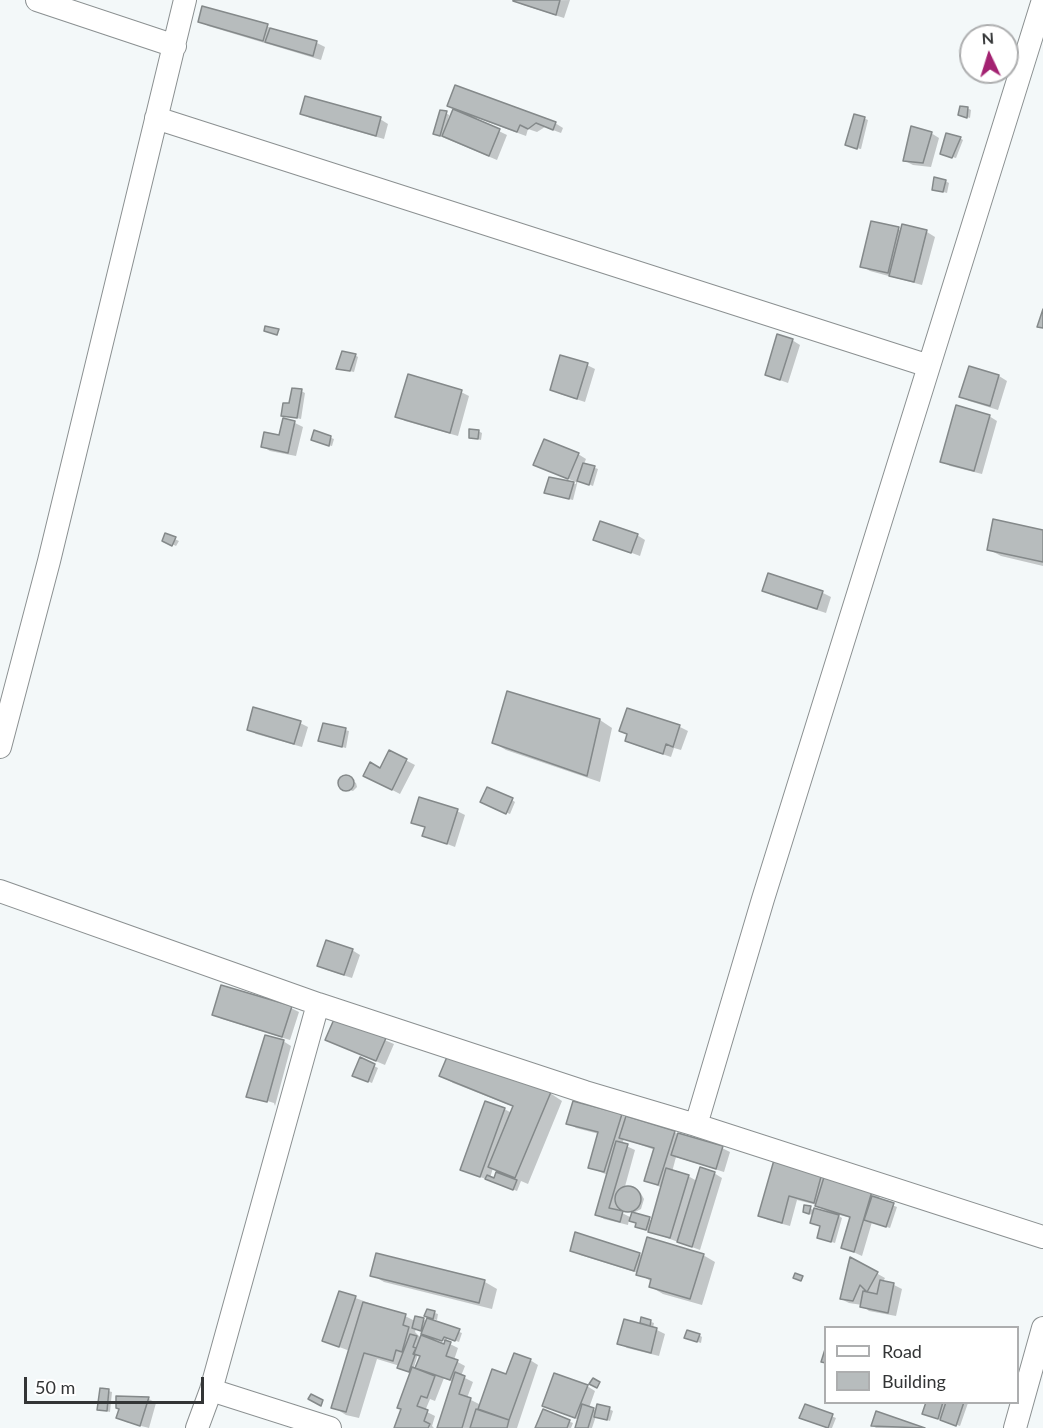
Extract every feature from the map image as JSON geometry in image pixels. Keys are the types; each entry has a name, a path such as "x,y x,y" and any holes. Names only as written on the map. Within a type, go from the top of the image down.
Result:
{"street":[{"path":"37,0 175,46"},
{"path":"0,747 49,561 186,0"},
{"path":"696,1125 763,899 1043,0"},
{"path":"156,118 929,366"},
{"path":"0,891 318,1004 585,1092 696,1125 1043,1237"},
{"path":"197,1428 211,1390 318,1004"},
{"path":"1015,1428 1043,1328"},
{"path":"211,1390 330,1428"}],"building":[{"path":"513,0 560,0 556,15"},
{"path":"202,6 268,24 263,41 198,22"},
{"path":"270,28 317,41 313,56 265,42"},
{"path":"455,85 556,122 553,130 536,123 528,129 520,125 517,132 447,106"},
{"path":"305,96 381,117 376,136 300,114"},
{"path":"960,106 968,107 967,118 958,115"},
{"path":"453,109 500,129 489,156 442,136"},
{"path":"440,110 447,111 440,136 433,134"},
{"path":"854,114 865,117 857,149 845,145"},
{"path":"911,126 932,132 923,163 903,161"},
{"path":"946,133 961,137 952,158 940,154"},
{"path":"934,177 946,180 943,192 932,190"},
{"path":"871,221 899,227 888,273 860,267"},
{"path":"902,224 927,230 914,282 889,276"},
{"path":"1043,309 1043,328 1037,327"},
{"path":"265,326 279,329 277,335 264,331"},
{"path":"777,334 793,339 780,380 765,375"},
{"path":"342,351 356,354 350,371 336,369"},
{"path":"560,355 588,363 577,399 550,390"},
{"path":"969,366 999,375 990,406 959,397"},
{"path":"408,374 462,390 450,433 395,417"},
{"path":"292,388 302,389 297,418 281,416 283,403 289,403"},
{"path":"956,405 990,415 974,471 940,462"},
{"path":"283,418 295,421 288,453 261,447 264,432 279,435"},
{"path":"469,429 479,430 478,439 469,438"},
{"path":"314,430 331,436 329,446 311,440"},
{"path":"544,439 579,453 568,479 533,465"},
{"path":"583,463 595,466 589,485 577,481"},
{"path":"549,477 574,482 569,499 544,493"},
{"path":"993,519 1043,530 1043,562 987,550"},
{"path":"600,521 638,534 631,553 593,540"},
{"path":"165,533 176,537 172,546 162,541"},
{"path":"768,573 823,591 817,609 762,591"},
{"path":"507,691 600,719 587,776 492,743"},
{"path":"253,707 301,721 294,744 247,730"},
{"path":"627,708 680,725 673,747 666,744 663,754 625,741 627,734 619,731"},
{"path":"323,723 346,728 342,747 318,741"},
{"path":"389,750 407,759 392,790 363,776 370,762 380,768"},
{"path":"346,775 354,783 346,791 338,783"},
{"path":"487,787 513,798 506,814 480,802"},
{"path":"419,797 458,809 447,844 422,836 425,827 411,823"},
{"path":"326,940 353,949 344,975 317,966"},
{"path":"221,985 292,1006 282,1037 212,1015"},
{"path":"335,1017 386,1038 376,1061 325,1040"},
{"path":"265,1035 284,1040 267,1102 246,1097"},
{"path":"449,1052 551,1092 515,1178 488,1167 513,1106 439,1076"},
{"path":"360,1057 375,1064 368,1082 352,1076"},
{"path":"485,1101 505,1108 480,1177 460,1170"},
{"path":"573,1101 622,1114 604,1172 588,1168 598,1132 566,1124"},
{"path":"626,1116 675,1131 658,1185 644,1181 654,1148 619,1138"},
{"path":"678,1133 723,1146 716,1169 671,1155"},
{"path":"616,1141 628,1144 609,1208 623,1211 620,1222 595,1215"},
{"path":"774,1160 822,1173 814,1203 789,1196 782,1223 758,1216"},
{"path":"700,1167 715,1172 692,1247 677,1242"},
{"path":"666,1168 689,1175 670,1238 648,1232"},
{"path":"496,1172 517,1180 513,1190 485,1179 487,1175 494,1178"},
{"path":"825,1174 873,1188 854,1252 841,1248 850,1217 815,1206"},
{"path":"628,1186 637,1190 641,1199 637,1208 628,1212 619,1208 615,1199 619,1190"},
{"path":"872,1196 894,1203 886,1227 864,1220"},
{"path":"804,1205 811,1206 809,1214 803,1212"},
{"path":"814,1208 839,1215 831,1242 817,1238 820,1226 810,1223"},
{"path":"632,1212 650,1217 646,1230 635,1227 636,1223 629,1221"},
{"path":"575,1232 640,1253 634,1271 570,1251"},
{"path":"647,1237 704,1254 690,1299 649,1287 651,1279 636,1275"},
{"path":"376,1253 485,1280 479,1303 370,1276"},
{"path":"850,1257 878,1272 867,1292 860,1285 853,1301 840,1299"},
{"path":"795,1273 803,1276 801,1281 793,1278"},
{"path":"880,1280 894,1283 888,1313 860,1307 863,1291 877,1294"},
{"path":"339,1291 356,1296 339,1347 322,1341"},
{"path":"363,1302 406,1314 403,1325 409,1327 402,1352 396,1350 393,1361 364,1353 346,1412 331,1408"},
{"path":"427,1309 435,1311 433,1319 424,1316"},
{"path":"415,1316 424,1318 421,1331 412,1328"},
{"path":"641,1317 651,1320 650,1326 640,1323"},
{"path":"427,1318 460,1329 455,1341 444,1337 442,1341 421,1334"},
{"path":"624,1319 657,1328 651,1353 617,1344"},
{"path":"687,1330 700,1334 697,1342 684,1338"},
{"path":"410,1334 417,1336 413,1347 416,1348 413,1354 415,1355 409,1372 397,1368"},
{"path":"421,1335 444,1344 445,1340 451,1342 446,1356 458,1360 450,1380 415,1368 420,1356 414,1354"},
{"path":"514,1353 531,1359 509,1420 478,1409 492,1369 506,1374"},
{"path":"412,1367 435,1376 427,1398 421,1396 417,1406 428,1410 424,1421 430,1424 428,1428 394,1428 401,1409 397,1408"},
{"path":"455,1372 465,1376 459,1394 471,1398 462,1428 437,1428"},
{"path":"554,1373 588,1385 575,1418 542,1406"},
{"path":"593,1378 600,1382 597,1388 589,1384"},
{"path":"100,1388 109,1389 107,1411 97,1410"},
{"path":"311,1394 323,1400 321,1406 308,1399"},
{"path":"116,1396 149,1397 140,1426 116,1418 119,1409 116,1408"},
{"path":"582,1404 594,1408 588,1428 575,1428"},
{"path":"597,1404 610,1407 607,1420 594,1417"},
{"path":"805,1404 833,1414 828,1428 799,1418"},
{"path":"925,1404 942,1404 938,1419 922,1414"},
{"path":"945,1404 963,1404 956,1426 940,1420"},
{"path":"476,1409 509,1420 507,1428 470,1428"},
{"path":"543,1409 570,1420 567,1428 535,1428"},
{"path":"876,1411 925,1428 871,1426"}]}
